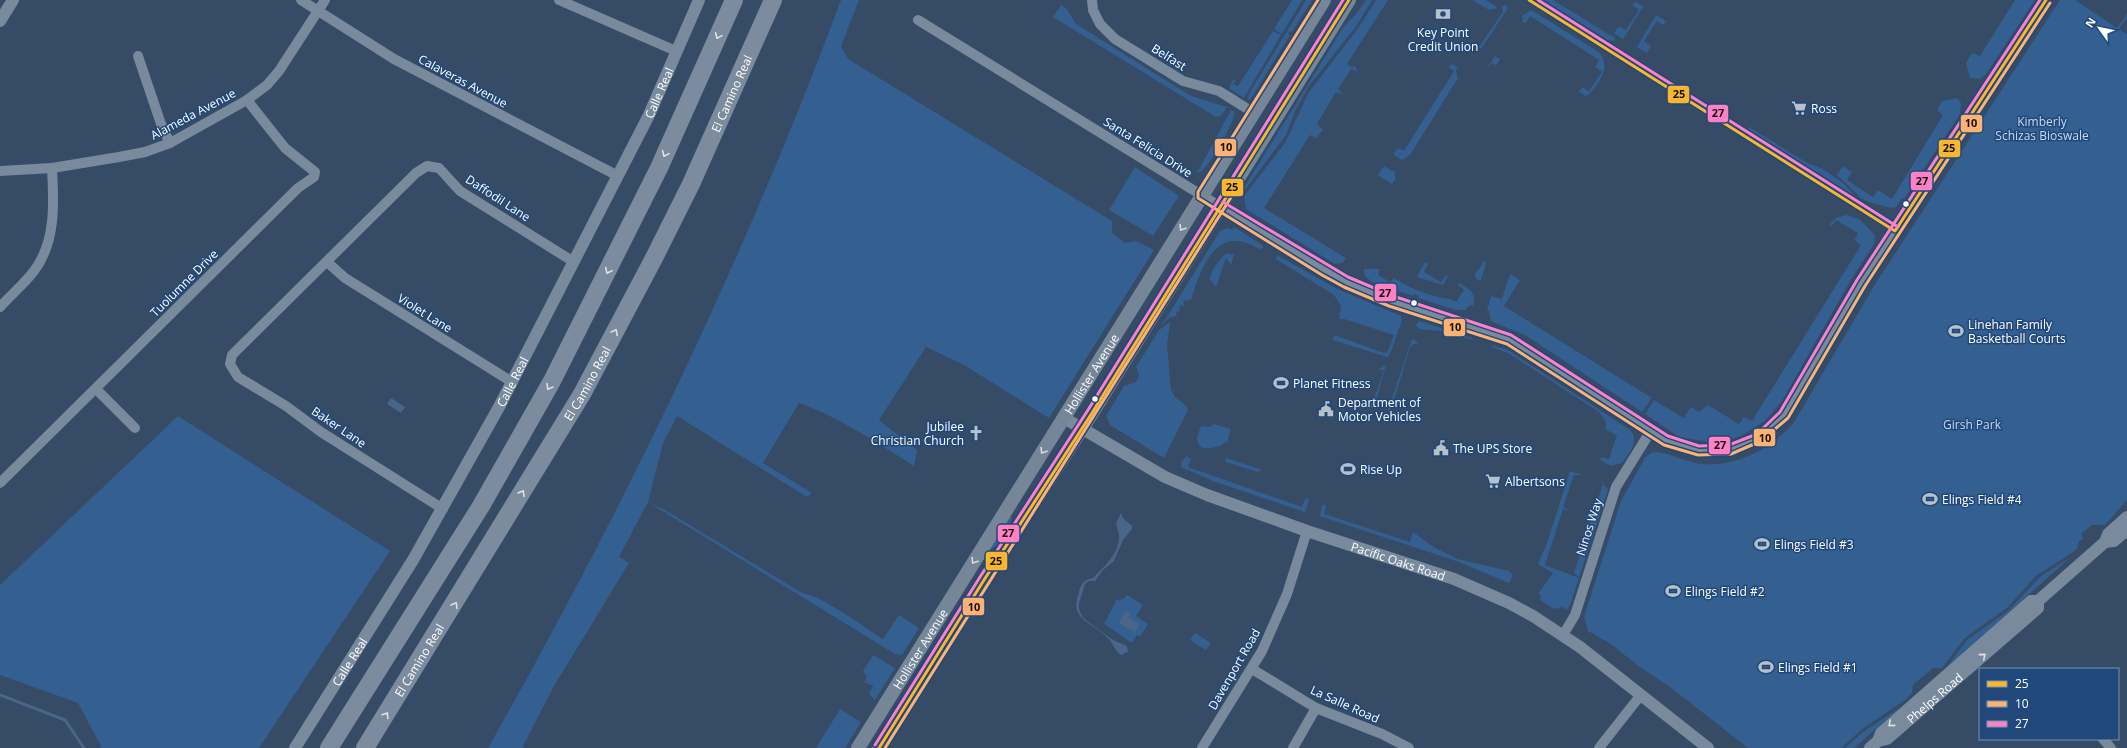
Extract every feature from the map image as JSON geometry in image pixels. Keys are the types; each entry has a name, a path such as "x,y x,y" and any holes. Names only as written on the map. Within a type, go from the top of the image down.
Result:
{"highway":[{"path":"329,748 477,512 552,381 659,168 734,0"},
{"name":"El Camino Real","path":"365,748 582,394 654,258 691,184 772,0"}],"main road":[{"name":"Hollister Avenue","path":"858,748 1324,0"},
{"name":"Hollister Avenue","path":"879,748 980,585 1082,429 1349,0"}],"street":[{"path":"0,21 14,0"},
{"name":"Calaveras Avenue","path":"301,0 394,59 618,176"},
{"name":"Alameda Avenue","path":"0,171 52,168 140,153 170,143 247,100 275,76 325,0"},
{"path":"559,0 676,52"},
{"name":"Calle Real","path":"295,748 443,509 512,382 649,115 699,0"},
{"name":"Belfast","path":"1092,0 1093,10 1100,24 1115,39 1183,82 1219,91 1254,113"},
{"name":"Santa Felicia Drive","path":"918,20 1324,271 1391,301 1509,339 1666,442 1687,449 1719,452 1750,443 1777,423 1792,404 1861,283 2046,0"},
{"path":"138,56 161,124 170,143"},
{"name":"Tuolumne Drive","path":"0,483 298,188 315,174 313,169 285,148 247,100"},
{"name":"Daffodil Lane","path":"327,262 416,173 427,166 434,166 445,172 460,191 574,262"},
{"path":"0,307 34,271 46,248 53,220 52,168"},
{"name":"Baker Lane","path":"327,262 236,350 230,360 232,370 238,377 286,406 321,432 443,509"},
{"name":"Violet Lane","path":"327,262 352,282 512,382"},
{"path":"96,388 135,428"},
{"name":"Pacific Oaks Road","path":"1064,418 1165,477 1240,508 1307,532 1472,586 1509,603 1563,635 1610,670 1640,696 1708,748"},
{"name":"Ninos Way","path":"1563,635 1575,615 1616,487 1650,432"},
{"name":"Phelps Road","path":"1874,744 1881,732 2031,601 2038,601 2105,542 2108,534 2127,517"},
{"name":"Phelps Road","path":"2105,542 2114,541 2127,530"},
{"name":"Davenport Road","path":"1202,748 1252,669 1281,609 1307,532"},
{"name":"La Salle Road","path":"1252,669 1316,708 1382,734 1409,748"},
{"path":"1599,748 1640,696"},
{"path":"1292,748 1316,708"},
{"path":"2104,740 2111,748"}],"green space":[{"path":"841,0 859,0 841,46 848,59 1112,221 1112,233 1125,243 1136,241 1154,250 1049,418 964,365 926,347 879,420 917,450 914,466 844,423 799,403 763,463 812,493 807,497 677,416 663,443 648,502 619,557 629,563 554,686 522,748 488,748 587,566 680,381 764,192 804,96"},
{"path":"1292,0 1302,0 1282,34 1274,29"},
{"path":"1306,0 1312,0 1292,32 1290,31 1288,34 1290,35 1250,100 1247,100 1251,90"},
{"path":"1366,0 1372,0 1357,25 1309,86 1296,109 1286,135 1241,195 1240,194 1344,26 1356,14"},
{"path":"1376,0 1388,0 1347,64 1352,67 1355,66 1358,72 1351,69 1338,89 1344,95 1336,92 1317,124 1323,130 1316,138 1310,135 1264,208 1346,258 1343,263 1335,264 1246,209 1244,196 1285,143 1309,92 1359,27"},
{"path":"1472,0 1485,0 1497,7 1489,10"},
{"path":"1544,0 1553,0 1615,38 1615,41 1608,40"},
{"path":"2015,0 2035,0 1986,74 1980,79 1970,78 1966,63 1972,53 1980,56"},
{"name":"Girsh Park","path":"2060,0 2075,0 2117,28 2127,14 2127,17 2119,29 2127,34 2127,500 2105,525 2092,525 2081,534 2083,539 2079,541 2077,549 2036,576 2008,607 1965,638 1942,668 1933,668 1913,685 1912,693 1905,700 1862,729 1841,748 1748,748 1670,687 1637,665 1611,644 1588,631 1584,617 1621,501 1645,458 1651,453 1659,452 1700,464 1727,463 1739,460 1762,449 1773,442 1793,424 1874,286"},
{"path":"1636,2 1643,7 1623,39 1614,33 1619,26 1626,30 1639,10 1632,5"},
{"path":"1061,5 1066,8 1076,24 1191,96 1227,107 1221,116 1216,117 1053,17"},
{"path":"1506,5 1508,8 1481,49 1479,47 1503,12 1502,7"},
{"path":"1531,10 1597,51 1602,56 1604,61 1603,73 1597,85 1588,95 1585,96 1579,92 1582,87 1589,91 1602,72 1595,67 1599,60 1530,16 1526,23 1523,22 1522,16"},
{"path":"1656,15 1666,21 1663,25 1657,21 1644,41 1651,46 1647,53 1637,47"},
{"path":"1273,31 1281,35 1244,98 1230,89 1230,85 1234,79 1236,80 1233,84 1238,86"},
{"path":"1495,56 1500,59 1496,66 1492,63 1486,70"},
{"path":"1452,64 1458,68 1456,70 1458,78 1410,155 1402,160 1394,155 1394,153 1398,148 1404,151 1454,71 1448,67"},
{"path":"1957,98 1961,103 1960,114 1904,199 1902,198 1896,207 1891,208 1869,202 1861,198 1837,175 1843,166 1852,172 1847,180 1873,197 1878,190 1892,199 1943,115 1937,110 1942,101"},
{"path":"1231,110 1235,112 1225,136 1207,165 1202,171 1197,173"},
{"path":"1749,127 1809,164 1821,168 1847,187 1855,196 1748,129"},
{"path":"1384,166 1395,172 1395,180 1392,184 1378,175"},
{"path":"1135,167 1179,196 1153,236 1109,210"},
{"path":"1846,215 1859,219 1873,233 1875,237 1874,244 1852,278 1782,401 1765,421 1741,436 1729,440 1709,442 1679,437 1645,414 1654,400 1684,418 1691,407 1699,412 1708,405 1739,424 1744,417 1752,421 1861,245 1854,240 1858,233 1836,220 1832,226 1829,225 1836,218"},
{"path":"1234,227 1262,245 1263,248 1261,250 1246,243 1233,241 1222,244 1206,261 1200,273 1191,300 1183,301 1184,306 1179,306 1180,311 1176,312 1177,316 1170,317 1162,325 1220,231 1227,228 1232,230"},
{"path":"1227,253 1234,255 1231,265 1226,258 1216,287 1210,280 1210,276 1221,258"},
{"path":"1277,255 1337,289 1401,316 1402,320 1390,354 1387,357 1333,340 1334,335 1384,353 1387,352 1387,354 1394,335 1344,319 1339,319 1341,306 1334,295 1276,259"},
{"path":"1484,261 1486,264 1481,280 1479,281 1474,276"},
{"path":"1425,262 1428,264 1424,272 1441,282 1446,275 1448,276 1443,285 1417,277"},
{"path":"1364,269 1380,269 1378,275 1390,282 1394,278 1419,291 1438,297 1451,299 1456,302 1464,290 1458,285 1460,283 1472,292 1474,298 1473,306 1470,305 1465,310 1456,310 1418,298 1419,296 1414,294 1413,296 1372,282 1365,276"},
{"path":"1510,274 1520,280 1504,306 1652,398 1642,412 1525,335 1491,321 1489,311 1487,310 1491,296 1502,299"},
{"path":"1419,321 1472,338 1473,340 1441,331 1419,329 1416,325"},
{"path":"1170,322 1167,345 1171,390 1175,397 1184,404 1188,410 1164,458 1110,425 1106,416 1124,386 1136,382 1139,375 1136,367 1159,330"},
{"path":"1412,339 1419,343 1411,345 1390,412 1398,413 1392,416 1388,410"},
{"path":"1491,345 1508,350 1630,430 1633,434 1634,442 1622,463 1611,466 1600,460 1601,457 1609,459 1617,435 1606,430 1606,422 1599,412 1508,353 1492,347"},
{"path":"1386,365 1375,404 1372,408 1368,409 1365,406 1373,402 1384,370 1379,369"},
{"path":"178,416 390,551 259,748 102,748 78,703 0,675 0,585"},
{"path":"1214,424 1231,429 1227,443 1224,442 1222,445 1203,448 1198,444 1197,437 1201,426 1210,427"},
{"path":"1186,456 1191,459 1188,467 1302,507 1305,499 1308,498 1309,500 1305,512 1213,481 1181,467 1181,463"},
{"path":"1226,458 1261,471 1258,472 1226,462"},
{"path":"1570,471 1583,475 1574,475 1563,507 1572,511 1563,509 1545,565 1579,578 1570,605 1566,610 1563,607 1554,609 1540,600 1541,596 1538,594 1553,573 1538,564 1547,543"},
{"path":"1595,479 1603,483 1608,490 1579,577 1574,573 1591,520 1583,515 1592,517 1603,484"},
{"path":"648,502 665,510 802,593 832,606 883,639 899,615 919,628 902,655 895,654"},
{"path":"1325,504 1324,514 1410,542 1413,532 1435,548 1458,559 1509,571 1513,575 1509,583 1459,562 1320,516 1322,505"},
{"path":"1010,516 1012,518 1004,537 998,544 989,550"},
{"path":"2071,557 1949,665 1967,640 2008,611 2041,576"},
{"path":"1127,595 1143,605 1136,616 1148,624 1140,637 1137,635 1132,643 1104,624 1117,599 1120,601"},
{"path":"1195,633 1211,643 1206,650 1190,640"},
{"path":"873,655 895,668 875,700 869,694 873,686 864,682 867,677 863,671"},
{"path":"1902,706 1854,748 1845,748 1863,732"},
{"path":"840,709 861,722 845,748 816,748"}],"shaded area":[{"path":"391,398 405,407 401,413 387,404"},
{"path":"1121,513 1123,518 1132,526 1132,529 1123,540 1114,561 1103,570 1095,581 1089,581 1085,584 1079,603 1079,609 1083,618 1113,640 1127,646 1128,652 1121,655 1108,638 1079,615 1076,602 1082,584 1093,578 1114,554 1119,536 1116,523"},
{"path":"1126,610 1130,613 1128,617 1140,624 1135,633 1119,623"}],"waterway":[{"path":"0,695 65,720 84,748"}],"transit line":[{"name":"10","path":"1318,0 1198,192 1198,198 1322,275 1344,287 1389,306 1507,344 1664,445 1698,455 1731,454 1761,441 1788,418 1865,286 2050,3"},
{"name":"27","path":"875,745 980,577 1088,410 1343,0"},
{"name":"25","path":"879,748 984,580 1092,413 1349,0"},
{"name":"25","path":"1529,0 1895,231 2046,0"},
{"name":"27","path":"1538,0 1898,227"},
{"name":"27","path":"1223,202 1348,277 1393,296 1511,335 1668,436 1699,446 1729,445 1757,434 1780,412 1857,280 2040,0"},
{"name":"10","path":"885,748 1240,183"}],"place":[{"name":"Key Point Credit Union","path":"1443,14"},
{"name":"Ross","path":"1799,108"},
{"name":"Linehan Family Basketball Courts","path":"1956,331"},
{"name":"Planet Fitness","path":"1281,383"},
{"name":"Department of Motor Vehicles","path":"1326,409"},
{"name":"Jubilee Christian Church","path":"976,433"},
{"name":"The UPS Store","path":"1441,448"},
{"name":"Rise Up","path":"1348,469"},
{"name":"Albertsons","path":"1493,481"},
{"name":"Elings Field #4","path":"1930,499"},
{"name":"Elings Field #3","path":"1762,544"},
{"name":"Elings Field #2","path":"1673,591"},
{"name":"Elings Field #1","path":"1766,667"}],"park label":[{"name":"Kimberly Schizas Bioswale","path":"2042,128"}]}
